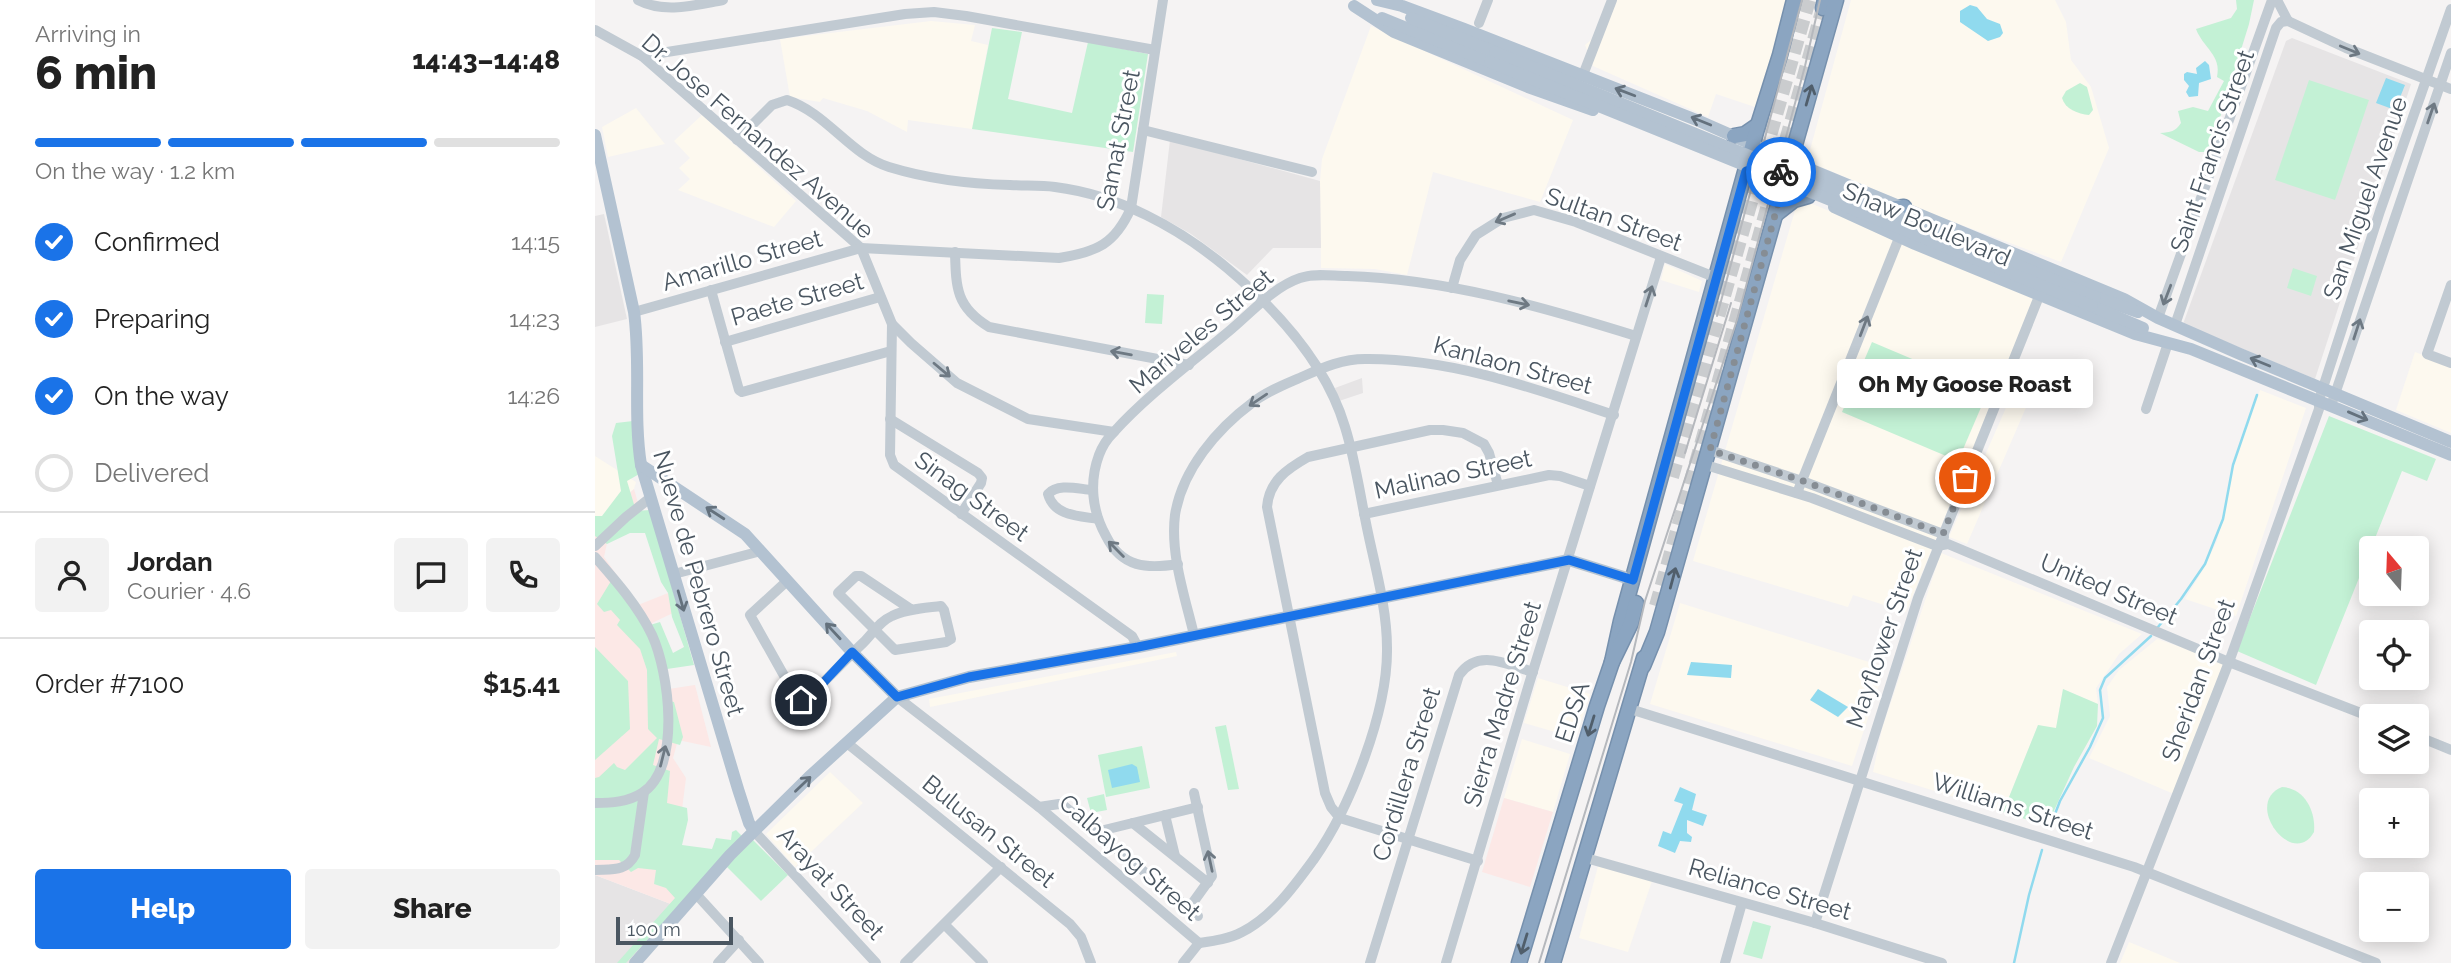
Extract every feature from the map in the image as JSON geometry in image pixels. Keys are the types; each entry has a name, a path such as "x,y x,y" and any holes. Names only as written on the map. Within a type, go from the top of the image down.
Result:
{"highway":[{"path":"1612,662 1794,0"},
{"path":"1643,666 1712,467 1774,218 1836,0"},
{"path":"1569,94 1662,121 1749,158 1760,167 1787,173 1862,204 1889,209 1907,208"},
{"path":"1734,136 1745,134 1758,125"},
{"path":"1774,218 1788,203 1808,196"},
{"name":"EDSA","path":"1519,963 1612,662 1631,623 1672,477"},
{"path":"1553,963 1643,666 1656,606"}],"main road":[{"name":"Shaw Boulevard","path":"1340,0 1492,57 2094,301"},
{"name":"Shaw Boulevard","path":"1368,0 1492,57"},
{"name":"Shaw Boulevard","path":"1377,0 1402,6 1577,73 1662,121 1734,136 1749,158 1787,173 1808,196 1915,244 2135,334 2191,349 2451,442"},
{"name":"Shaw Boulevard","path":"1353,6 1394,32 1569,94"},
{"path":"1569,94 1577,73"},
{"name":"Nueve de Pebrero Street","path":"595,135 634,312 637,433 641,464 738,789 754,831"},
{"name":"Shaw Boulevard","path":"1907,208 2124,299 2326,399 2451,455"},
{"path":"1915,244 1915,228 1925,216"},
{"path":"2094,301 2158,318"},
{"path":"2094,301 2191,349"},
{"path":"641,464 731,523 761,551 852,652 897,697"},
{"path":"649,494 657,481 664,480"},
{"path":"635,963 754,831 897,697 969,677 1138,647 1569,560 1633,580"}],"street":[{"path":"638,0 648,5 668,8 723,0"},
{"name":"Samat Street","path":"861,248 1059,258 1096,249 1113,238 1131,208 1163,0"},
{"path":"1479,23 1488,0"},
{"path":"1577,73 1612,0"},
{"name":"Saint Francis Street","path":"2175,325 2276,28 2281,22 2288,21 2274,0"},
{"name":"Saint Francis Street","path":"2158,318 2274,0"},
{"name":"San Miguel Avenue","path":"2326,399 2388,189 2451,9"},
{"path":"642,56 905,13 934,12 1057,31 1155,50"},
{"path":"2288,21 2346,48 2446,87"},
{"name":"Dr. Jose Fernandez Avenue","path":"595,30 642,56 861,248 892,324 957,383 1021,417 1042,423 1114,432"},
{"name":"San Miguel Avenue","path":"2326,399 2402,195 2446,87 2451,53"},
{"name":"Calbayog Street","path":"737,140 772,105 787,100 811,111 868,157 884,166 960,182 1053,187 1104,197 1131,208 1198,246 1264,301 1299,342 1318,370 1345,426 1381,598 1387,648 1384,688 1378,717 1340,818 1302,876 1268,913 1240,933 1199,943 1039,807 897,697"},
{"path":"1143,130 1312,172"},
{"path":"2388,189 2402,195"},
{"path":"1797,493 1899,236 1907,208"},
{"name":"Sultan Street","path":"1452,288 1459,260 1476,235 1503,218 1527,211 1544,212 1576,222 1717,278"},
{"name":"Amarillo Street","path":"634,312 861,248"},
{"path":"955,252 959,297 974,316 989,327 1189,365"},
{"name":"Sierra Madre Street","path":"1446,963 1661,257"},
{"name":"Mariveles Street","path":"1178,564 1153,568 1133,564 1111,544 1098,519 1092,490 1099,455 1114,432 1170,381 1264,301 1300,278 1377,277 1452,288 1546,309 1636,336"},
{"path":"2451,285 2427,354 2451,363"},
{"path":"711,290 739,390 742,392 891,351"},
{"name":"Mayflower Street","path":"1815,923 1918,598 1943,545 1943,534 2040,294"},
{"name":"Paete Street","path":"725,342 880,297"},
{"name":"Sinag Street","path":"892,324 890,455 894,465 1132,636 1138,647"},
{"path":"2146,409 2168,343"},
{"name":"Kanlaon Street","path":"1194,635 1178,564 1175,520 1178,500 1205,450 1224,428 1252,403 1318,370 1344,360 1363,358 1421,362 1511,383 1613,415"},
{"path":"1170,381 1171,362"},
{"name":"Sheridan Street","path":"2111,963 2229,662 2326,399"},
{"path":"890,419 982,478 961,514"},
{"path":"1478,860 1340,818 1327,801 1267,506 1268,495 1274,483 1308,457 1430,430 1443,429 1463,433 1484,444 1498,485"},
{"path":"1716,452 1803,481 1943,534"},
{"name":"United Street","path":"1712,467 1797,493 1943,545 2359,712"},
{"name":"Malinao Street","path":"1364,514 1549,475 1590,486"},
{"path":"1092,490 1057,487 1048,494 1053,505 1069,515 1098,519"},
{"path":"595,540 649,494"},
{"path":"595,546 649,494"},
{"path":"674,574 761,551"},
{"path":"595,557 639,612 652,636 662,667 669,714 665,747 654,781 644,792 629,800 595,803"},
{"path":"787,581 750,615 796,697 801,700 809,698 852,652 875,630 890,616 912,610 943,607 951,636 949,641 899,651 892,648 875,630 838,593 856,576 861,576 912,610"},
{"name":"Cordillera Street","path":"1370,963 1459,675 1467,664 1478,659 1497,661 1533,672"},
{"name":"Williams Street","path":"1630,709 2148,872 2376,963"},
{"path":"2429,741 2451,750"},
{"name":"Bulusan Street","path":"847,743 1070,924 1081,937 1091,963"},
{"path":"595,870 619,869 631,863 635,855 644,792"},
{"path":"1039,807 1059,804 1063,806 1194,912 1212,871 1194,793"},
{"path":"1096,832 1198,807"},
{"path":"1165,815 1175,857"},
{"path":"1133,823 1209,883"},
{"name":"Arayat Street","path":"754,831 876,963"},
{"name":"Reliance Street","path":"1586,858 1815,923 1942,963"},
{"path":"905,963 1001,867"},
{"path":"697,894 759,963"},
{"path":"1725,963 1742,903"},
{"path":"945,925 983,963"},
{"path":"718,963 739,940"},
{"path":"1183,963 1199,943"}],"shaded area":[{"path":"1615,0 1788,0 1758,108 1716,94 1708,117 1593,66 1585,45 1603,30"},
{"path":"1851,0 2055,0 2066,22 2071,60 2091,87 2109,148 2061,262 1935,215 1807,161"},
{"path":"931,21 975,25 971,41 988,45 972,129 908,120 907,132 867,111 823,98 820,102 790,97 780,39"},
{"path":"1371,26 1573,120 1540,202 1433,172 1407,275 1375,269 1321,268 1322,159"},
{"path":"2292,38 2411,84 2315,379 2183,324 2286,41"},
{"path":"636,108 665,144 608,157 602,127"},
{"path":"702,115 796,201 774,227 678,190 690,179 679,168 690,158 674,141"},
{"path":"1170,140 1320,181 1321,248 1273,248 1247,275 1191,234 1161,217"},
{"path":"1798,200 2035,297 1906,612 1853,595 1848,607 1693,561"},
{"path":"604,214 627,319 595,327 595,216"},
{"path":"1665,264 1702,281 1699,292 1661,280"},
{"path":"2415,352 2451,366 2451,433 2396,410"},
{"path":"2024,367 2040,375 1967,544 1949,537"},
{"path":"1362,378 1363,393 1339,401 1335,388"},
{"path":"2260,390 2306,408 2236,616 2185,599 2217,541 2232,468"},
{"path":"595,456 636,482 634,489 595,526"},
{"path":"634,489 645,527 631,529 607,543 604,557 638,605 668,593 673,613 652,623 669,689 695,685 711,747 678,740 673,758 686,778 674,873 676,906 595,875 595,526"},
{"path":"1941,553 2142,634 2119,654 2096,688 2098,704 2063,689 2056,729 2038,725 2003,812 1873,772 1882,729"},
{"path":"1680,603 1885,667 1852,766 1650,704"},
{"path":"2157,639 2224,662 2174,794 2089,758 2110,716 2107,687 2119,670"},
{"path":"1176,652 1177,656 930,707 929,699"},
{"path":"1538,678 1590,694 1576,738 1524,723"},
{"path":"1522,739 1570,754 1553,812 1504,798"},
{"path":"830,772 863,803 795,867 766,834"},
{"path":"1504,798 1553,812 1530,887 1482,872"},
{"path":"1598,866 1652,881 1628,952 1579,938"},
{"path":"595,875 676,906 629,963 595,963"},
{"path":"2129,942 2180,963 2120,963"}],"green space":[{"path":"2236,0 2254,0 2249,24 2211,147 2206,152 2199,152 2160,133 2172,131 2179,126 2181,123 2178,111 2193,107 2208,111 2224,81 2217,77 2217,63 2196,29 2231,18 2237,9"},
{"path":"992,28 1022,32 1008,99 1072,113 1088,42 1148,54 1133,152 972,129"},
{"path":"2309,80 2369,100 2335,200 2275,180"},
{"path":"2080,83 2087,87 2093,110 2089,115 2073,110 2062,98 2066,91"},
{"path":"2293,268 2317,276 2311,296 2287,288"},
{"path":"1147,294 1164,295 1162,324 1145,323"},
{"path":"1872,342 1988,391 1958,461 1842,412"},
{"path":"2329,416 2436,459 2427,481 2402,471 2376,536 2359,536 2359,578 2316,685 2237,651"},
{"path":"633,421 641,473 627,481 636,511 650,510 694,665 667,669 670,701 674,702 683,737 680,745 659,739 653,765 670,771 667,803 687,808 688,820 682,845 712,849 716,838 731,840 732,832 736,830 742,836 626,963 617,963 675,898 666,888 654,884 656,870 638,868 631,872 619,860 595,860 595,778 614,763 625,770 657,738 648,729 647,670 640,649 617,625 620,620 611,610 604,612 597,604 611,581 650,625 660,622 673,653 684,647 672,617 668,593 661,582 645,533 630,533 607,544 595,536 595,516 602,516 621,491 612,436 616,423"},
{"path":"595,647 628,681 630,729 595,760"},
{"path":"2063,689 2098,704 2097,726 2074,767 2047,826 2003,812 2038,725 2056,728"},
{"path":"1226,725 1239,789 1228,790 1215,727"},
{"path":"1142,746 1150,788 1106,797 1098,755"},
{"path":"2282,787 2290,788 2303,796 2311,809 2314,832 2305,842 2295,843 2284,839 2269,818 2267,806 2271,795"},
{"path":"1104,794 1107,810 1091,813 1087,798"},
{"path":"753,840 788,875 761,901 726,866"},
{"path":"1753,921 1771,926 1762,959 1743,954"}],"water":[{"path":"1970,5 1977,7 1987,19 2000,24 2003,33 2000,37 1988,41 1960,22 1960,11"},
{"path":"2205,61 2209,65 2211,79 2199,83 2198,96 2189,97 2186,92 2189,86 2184,80 2184,74 2197,74 2196,68"},
{"path":"2386,78 2405,85 2395,110 2376,103"},
{"path":"1691,662 1732,665 1731,678 1687,675"},
{"path":"1818,689 1848,707 1838,717 1810,700"},
{"path":"1132,764 1137,767 1140,782 1112,788 1108,770"},
{"path":"1680,787 1696,794 1692,810 1707,815 1703,826 1687,820 1687,833 1692,837 1691,842 1680,841 1675,853 1658,846 1663,831 1671,834 1683,804 1674,801"}],"waterway":[{"path":"2158,627 2205,564 2223,519 2233,465 2257,395"},
{"path":"2050,827 2060,801 2103,718 2100,690 2105,678 2151,636"},
{"path":"2014,963 2042,850"}],"tunnel":[{"path":"1672,477 1809,0"},
{"path":"1656,606 1823,8"}],"tram line":[{"path":"1717,316 1802,0"},
{"path":"1539,963 1631,662 1645,601 1737,320 1820,0"},
{"path":"1685,453 1731,303"}],"way so far":[{"path":"1781,172 1786,173 1783,186 1710,450 1751,462 1943,534 1965,478"}],"place":[{"name":"Oh My Goose Roast","path":"1965,478"}],"route":[{"path":"801,700 809,698 852,652 897,697 969,677 1138,647 1569,560 1633,580 1746,171 1752,167 1760,167 1781,172"}]}
